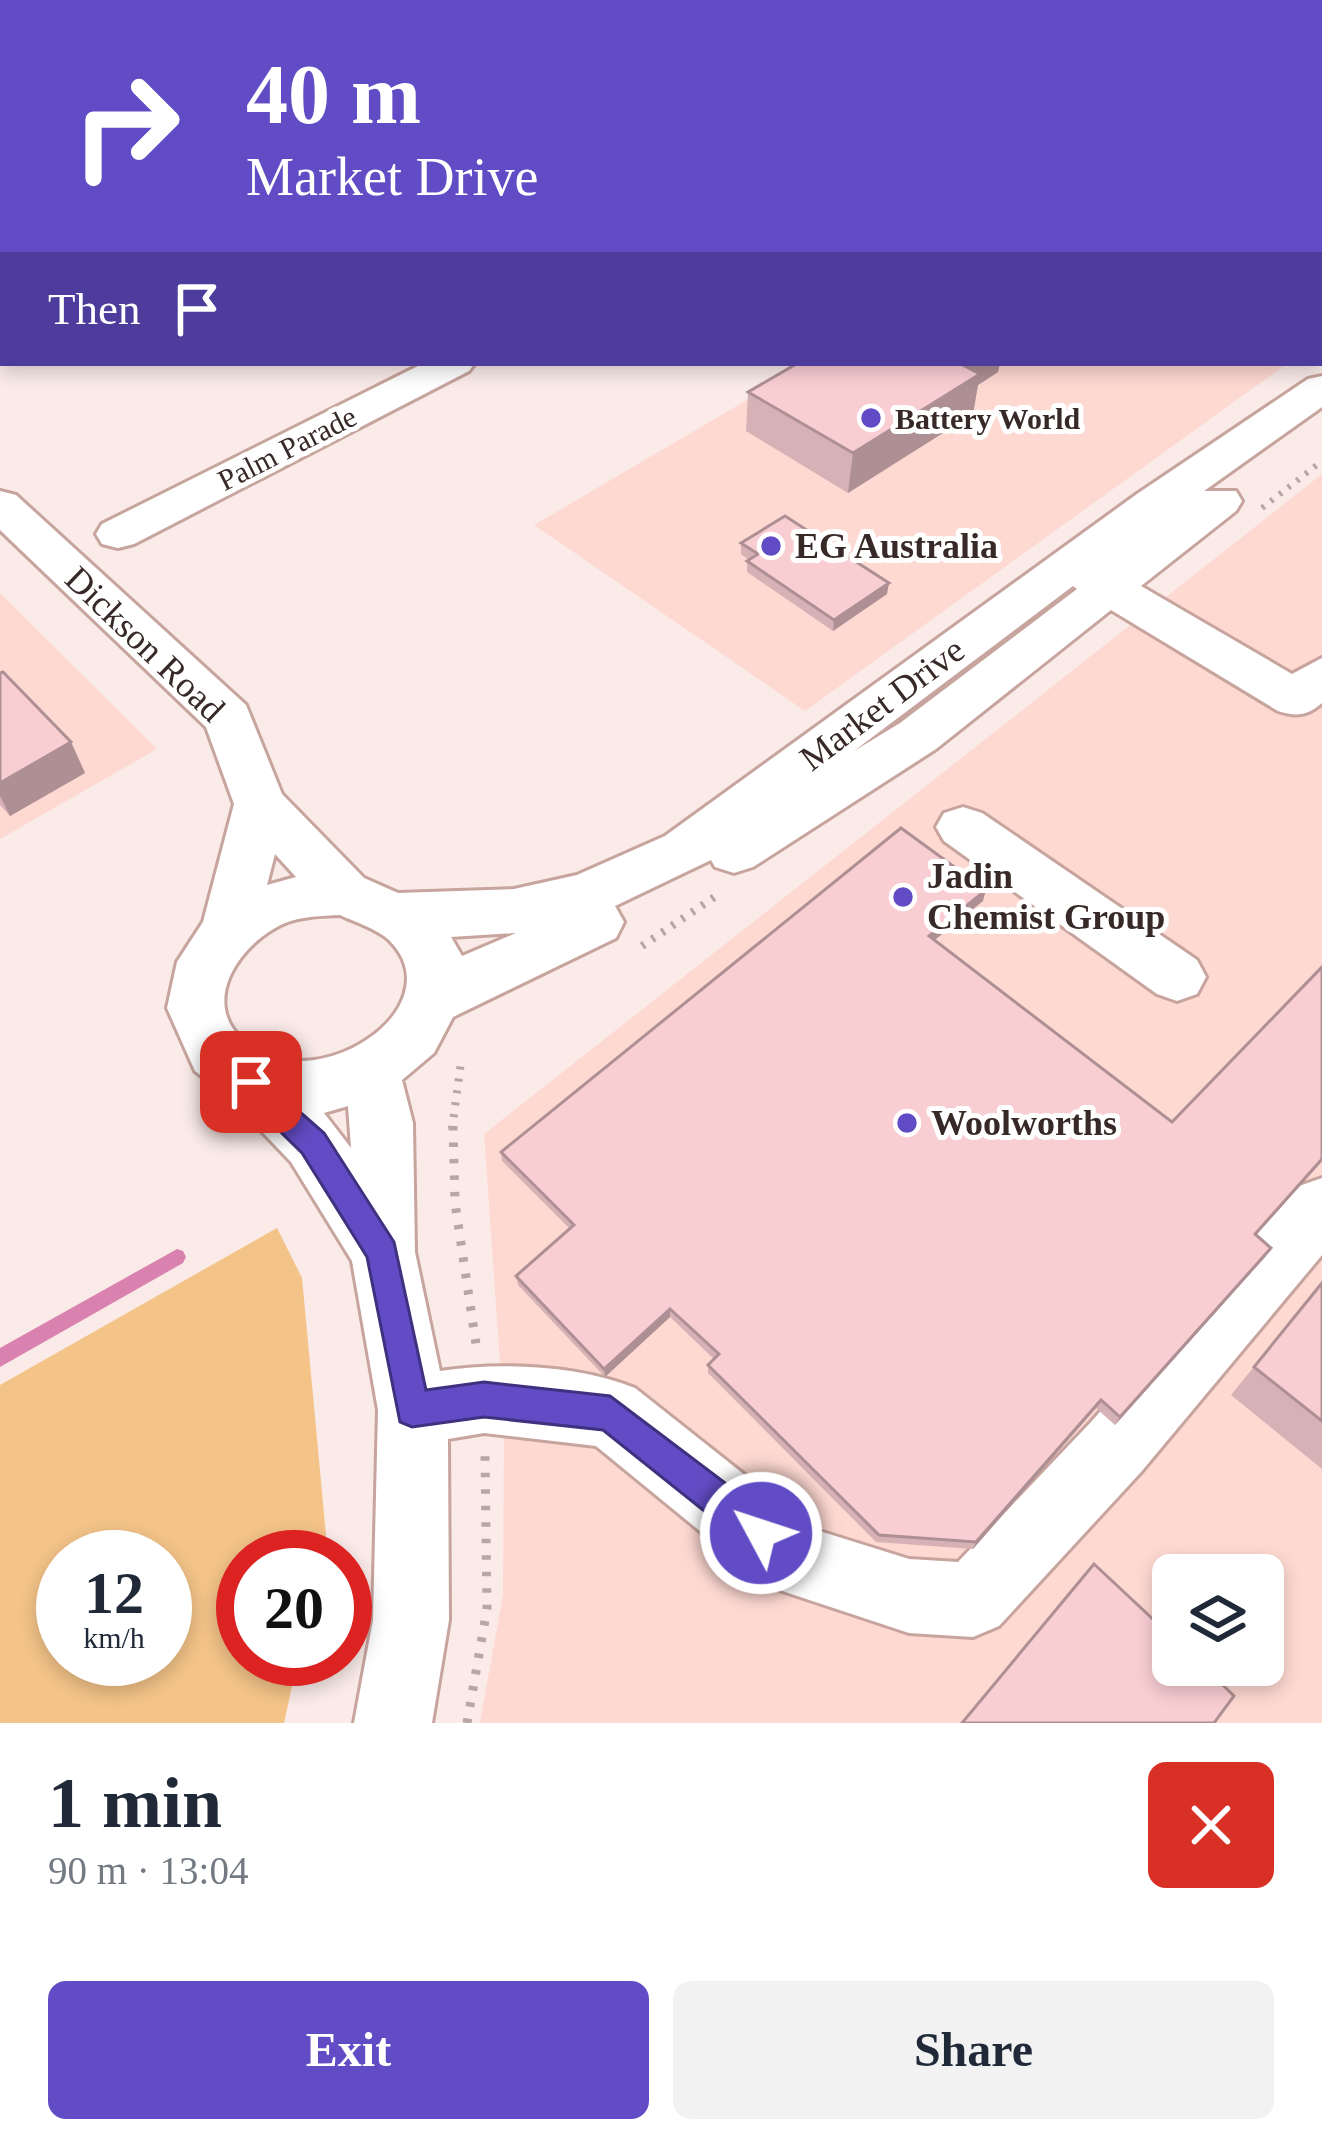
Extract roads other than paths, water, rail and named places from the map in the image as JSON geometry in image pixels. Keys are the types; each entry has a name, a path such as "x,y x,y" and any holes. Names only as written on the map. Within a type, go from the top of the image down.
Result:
{"street":[{"name":"Palm Parade","path":"118,534 449,366"},
{"name":"Market Drive","path":"436,999 496,965 704,870 918,736 1104,565 1322,388"},
{"name":"Market Drive","path":"402,914 475,919 535,911 640,874 702,838 1104,565 1322,435"},
{"name":"Dickson Road","path":"0,505 228,718 260,804 345,893"},
{"path":"1104,565 1313,682"},
{"path":"228,933 260,804"},
{"path":"963,827 1177,977"},
{"path":"251,1082 302,1090 370,1071 403,1046 436,999 436,967 426,941 402,914 345,893 301,896 261,910 228,933 202,968 193,1011 211,1054 251,1082 313,1143 383,1252"},
{"path":"370,1071 382,1123 383,1252 412,1410 411,1620 393,1723"},
{"path":"412,1410 484,1399 610,1413 793,1560 909,1596 973,1600 1116,1447 1322,1207"}],"waterway":[{"path":"0,1358 177,1257"}],"place":[{"name":"Battery World","path":"871,418"},
{"name":"EG Australia","path":"771,546"},
{"name":"Jadin Chemist Group","path":"903,897"},
{"name":"Woolworths","path":"907,1123"}]}
